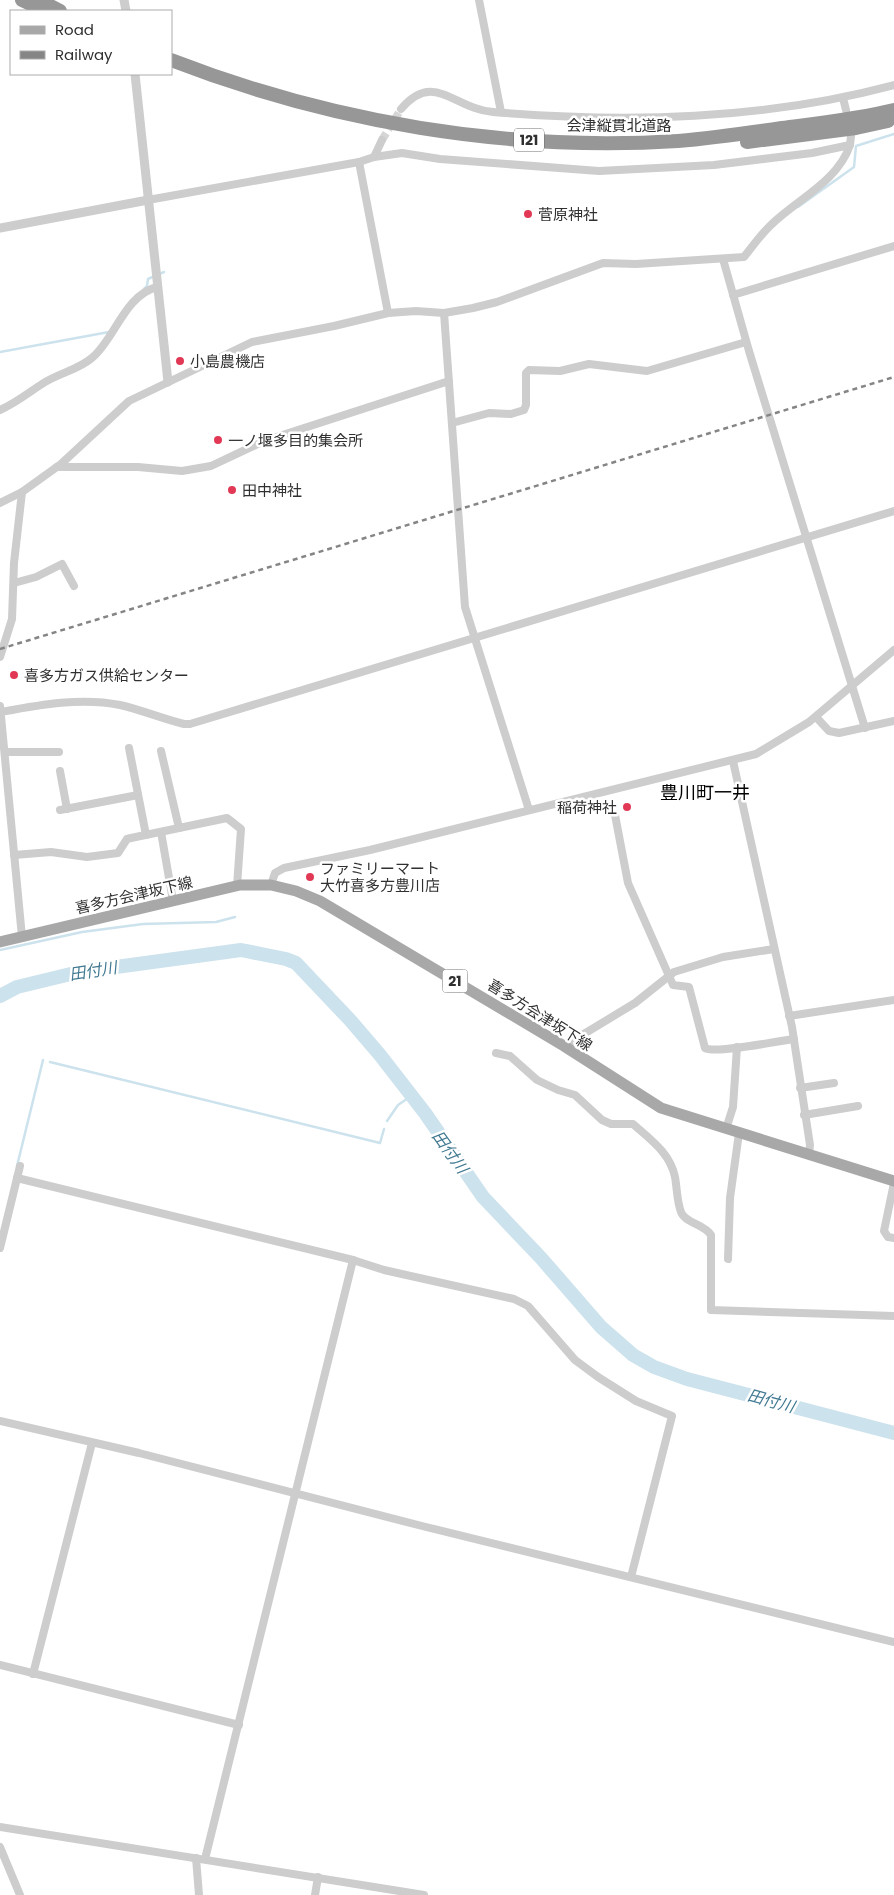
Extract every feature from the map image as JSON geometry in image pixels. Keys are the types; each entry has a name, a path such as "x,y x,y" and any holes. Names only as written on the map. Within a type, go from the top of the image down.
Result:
{"highway":[{"path":"22,0 43,10"},
{"path":"38,0 58,10"},
{"name":"会津縦貫北道路","path":"172,60 266,92 350,115 447,131 538,140 575,142 678,141 813,124 894,110"},
{"name":"会津縦貫北道路","path":"172,67 264,100 313,112 383,128 496,144 575,149 678,148 766,140 856,128 894,119"}],"main road":[{"name":"喜多方会津坂下線","path":"0,942 252,883 296,891 320,901 564,1046 661,1108 809,1153 894,1182"}],"street":[{"path":"479,0 501,112"},
{"path":"136,75 168,382"},
{"path":"402,109 420,92 431,91 445,94 457,102 479,110 598,117 691,116 843,98 894,85"},
{"path":"843,98 846,110"},
{"path":"0,503 22,492 57,467 129,401 252,342 388,313 416,311 444,313 497,302 603,264 744,257 771,225 822,184 845,160 851,136"},
{"path":"374,157 382,140"},
{"path":"0,228 402,153 440,159 599,171 714,165 812,153 850,145"},
{"path":"359,162 388,313"},
{"path":"733,295 894,246"},
{"path":"723,259 746,342 808,536 865,728"},
{"path":"0,410 21,400 42,384 87,362 100,350 124,312 148,290 157,287"},
{"path":"444,313 463,597 529,810"},
{"path":"452,423 489,413 511,414 524,410 526,405 526,373 528,370 560,371 589,364 647,371 746,342"},
{"path":"57,467 138,467 182,471 211,466 264,441 449,381"},
{"path":"0,657 12,619 22,492"},
{"path":"0,712 38,705 91,702 121,705 184,724 190,724 894,511"},
{"path":"14,582 36,577 62,564 74,586"},
{"path":"271,885 274,873 284,868 733,761 767,748 816,717 894,650"},
{"path":"0,706 22,937"},
{"path":"816,717 824,727 833,733 843,733 894,721"},
{"path":"129,748 146,835"},
{"path":"161,751 179,828"},
{"path":"5,752 59,752"},
{"path":"733,761 794,1039 810,1145 809,1153"},
{"path":"60,771 63,810 138,795"},
{"path":"615,815 628,883 675,987 686,985 689,987 705,1048 710,1050 794,1039"},
{"path":"14,855 50,852 92,857 118,853 127,839 230,818 241,830 237,886"},
{"path":"161,832 173,900"},
{"path":"564,1046 641,999 668,975 688,966 717,958 774,949"},
{"path":"789,1016 894,1000"},
{"path":"726,1129 732,1108 737,1047"},
{"path":"496,1053 510,1056 537,1080 558,1090 575,1095 602,1120 611,1124 633,1124 669,1157 674,1173 680,1212 705,1228 711,1235 711,1310 894,1316"},
{"path":"800,1088 834,1083"},
{"path":"804,1115 858,1106"},
{"path":"728,1258 730,1198 739,1133"},
{"path":"0,1248 2,1232 20,1166"},
{"path":"17,1178 353,1260 384,1270 522,1302 575,1360 629,1396 670,1414 672,1419 631,1577"},
{"path":"894,1182 884,1231 888,1237 894,1238"},
{"path":"205,1859 353,1260"},
{"path":"0,1421 894,1642"},
{"path":"33,1674 92,1443"},
{"path":"0,1665 239,1725"},
{"path":"0,1827 424,1895"},
{"path":"0,1847 20,1895"},
{"path":"196,1858 199,1895"},
{"path":"315,1895 318,1877"},
{"path":"367,1895 369,1886"}],"waterway":[{"path":"798,207 854,167 856,146 894,134"},
{"path":"144,289 147,286 148,279 164,272"},
{"path":"0,352 109,332"},
{"path":"0,950 82,932 143,924 216,922 235,917"},
{"name":"田付川","path":"0,996 17,987 79,972 241,950 286,959 296,963 380,1055 425,1113 483,1197 541,1258 601,1327 633,1355 654,1367 687,1379 894,1433"},
{"path":"17,1166 43,1060"},
{"path":"50,1062 380,1143 384,1129"},
{"path":"387,1121 398,1105 411,1096"}],"tunnel":[{"path":"382,140 401,109"}],"railway":[{"path":"0,649 894,377"}],"place":[{"name":"菅原神社","path":"528,214"},
{"name":"小島農機店","path":"180,361"},
{"name":"一ノ堰多目的集会所","path":"218,440"},
{"name":"田中神社","path":"232,490"},
{"name":"喜多方ガス供給センター","path":"14,675"},
{"name":"稲荷神社","path":"627,807"},
{"name":"ファミリーマート 大竹喜多方豊川店","path":"310,877"}],"district":[{"name":"豊川町一井","path":"705,792"}]}
